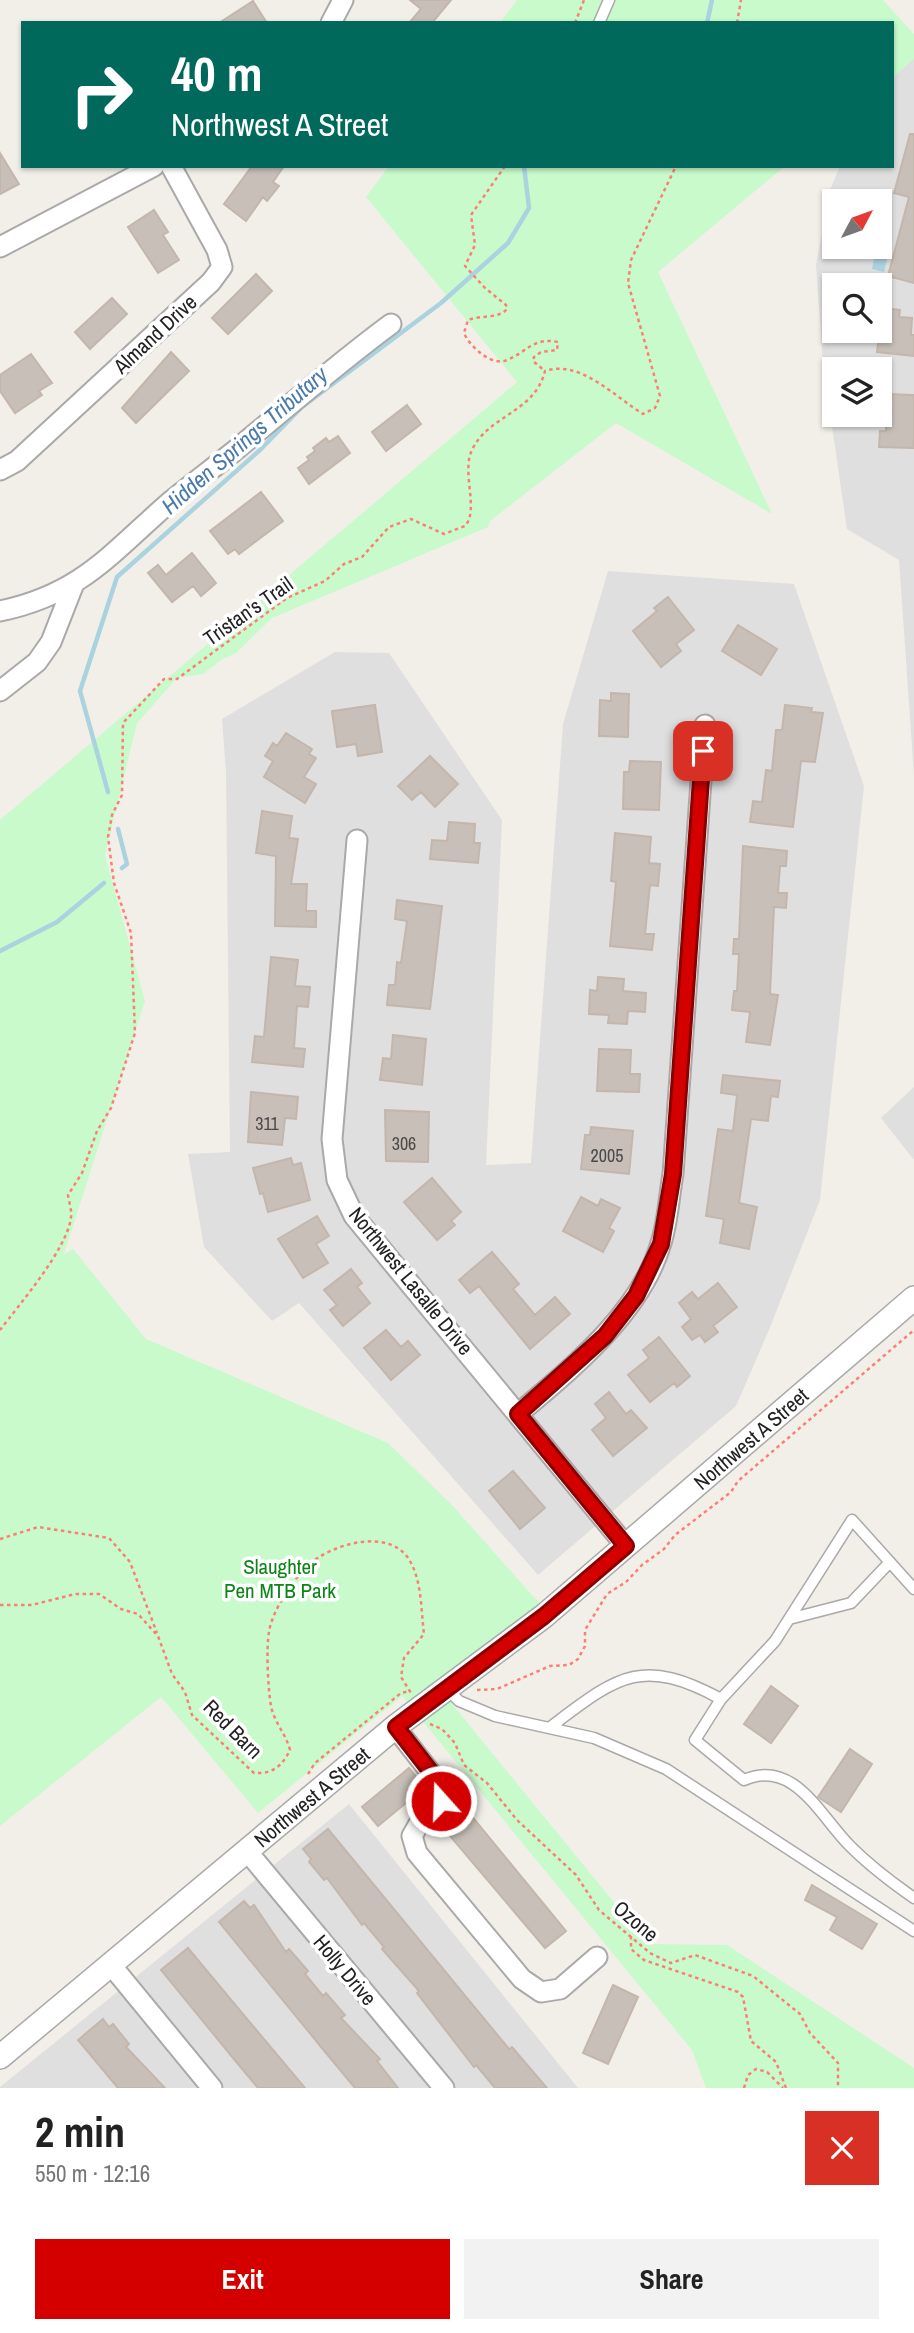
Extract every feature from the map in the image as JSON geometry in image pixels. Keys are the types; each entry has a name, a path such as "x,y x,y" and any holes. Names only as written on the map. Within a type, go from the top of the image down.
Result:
{"street":[{"path":"332,21 343,0"},
{"path":"0,247 150,168"},
{"name":"Almand Drive","path":"0,470 18,461 211,282 222,267 217,250 172,168"},
{"path":"0,611 30,604 73,586 120,550 171,502 324,373 391,324"},
{"path":"0,691 37,662 51,642 73,586"},
{"path":"518,1414 605,1336 636,1296 661,1244 673,1174 705,725"},
{"name":"Northwest Lasalle Drive","path":"357,840 332,1139 337,1180 354,1216 626,1546"},
{"name":"Northwest A Street","path":"0,2057 396,1727 544,1616 914,1298"},
{"path":"396,1727 442,1786 441,1801 420,1822 412,1836 416,1853 522,1979 541,1992 560,1989 597,1957"},
{"name":"Holly Drive","path":"247,1851 444,2088"},
{"path":"111,1965 212,2088"}],"lane":[{"path":"600,21 609,0"},
{"path":"914,1589 852,1520 775,1641 721,1699 695,1740 744,1780 757,1774 772,1773 792,1782 849,1846 914,1898"},
{"path":"789,1619 851,1603 890,1562"},
{"path":"549,1728 587,1699 630,1676 663,1674 688,1681 721,1699"},
{"path":"447,1689 459,1701 495,1716 594,1738 666,1769 914,1931"}],"path":[{"path":"576,21 584,0"},
{"path":"737,21 741,0"},
{"path":"504,168 471,215 475,245 465,266 507,309 499,315 482,315 468,320 464,333 478,352 499,361 506,361 532,343 558,342 558,351 541,352 534,358 545,371 558,367 577,372 643,414 655,408 660,396 628,283 631,260 675,168"},
{"name":"Tristan's Trail","path":"0,1330 47,1268 66,1231 71,1217 68,1195 82,1173 97,1131 111,1108 135,1033 131,933 114,883 108,837 112,815 122,796 122,723 164,679 177,679 287,598 325,581 344,564 362,557 389,527 411,519 444,534 465,526 471,513 467,471 472,448 489,429 508,418 541,387 545,371"},
{"path":"474,1690 497,1689 550,1665 569,1665 578,1659 584,1646 585,1630 607,1594 626,1582 642,1564 664,1549 675,1535 731,1492 738,1481 914,1330"},
{"path":"0,1539 38,1527 109,1538 130,1562 158,1636"},
{"name":"Red Barn","path":"0,1605 32,1605 75,1594 99,1594 121,1609 138,1614 158,1636 172,1674 185,1692 192,1715 254,1773 267,1774 283,1765 290,1750 271,1707 269,1632 278,1609 306,1567 335,1548 375,1541 396,1546 409,1559 416,1575 424,1634 404,1658 401,1676 410,1691"},
{"name":"Ozone","path":"430,1724 442,1729 455,1743 470,1772 487,1783 517,1820 576,1875 598,1910 631,1936 666,1963 695,1955 753,1976 800,2014 810,2033 834,2057 839,2070 838,2088"},
{"path":"631,1936 631,1949 643,1961 738,1992 743,1997 751,2041 776,2062 785,2088"},
{"path":"744,2088 748,2075 756,2069 767,2072 785,2088"}],"shaded area":[{"path":"914,36 914,775 899,560 847,529 832,427 892,427 892,357 822,357 816,265 822,233 822,259 892,259 892,189 830,189 839,168 894,168 894,67"},
{"path":"608,571 794,584 864,786 820,1200 769,1330 736,1406 538,1575 299,1303 272,1321 204,1247 188,1154 230,1152 226,772 222,719 335,652 389,653 502,820 486,1165 531,1163 563,724"},
{"path":"914,1087 914,1160 881,1118"},
{"path":"349,1804 578,2088 0,2088 0,2087"}],"green space":[{"path":"517,0 883,0 914,34 914,59 894,76 894,21 501,21"},
{"name":"Slaughter Pen MTB Park","path":"388,168 783,168 658,272 772,514 616,423 490,521 488,527 272,618 236,653 221,660 203,674 177,678 137,723 105,855 145,1001 64,1254 73,1249 146,1339 388,1443 453,1506 541,1605 435,1683 648,1944 727,1945 914,2068 914,2088 706,2088 692,2050 402,1696 258,1813 161,1697 0,1826 0,820 517,382 366,197"}],"water":[{"path":"874,259 887,259 884,272 872,269"}],"building":[{"path":"410,0 451,0 434,21 411,21 421,9"},
{"path":"253,1 266,21 222,21"},
{"path":"910,134 914,134 914,283 892,277 892,273 889,273 909,197 894,193"},
{"path":"0,153 19,184 0,194"},
{"path":"251,168 283,168 273,182 279,186 267,201 263,197 246,221 224,204"},
{"path":"154,210 168,232 163,235 179,260 158,273 128,227"},
{"path":"256,274 272,291 228,334 212,318"},
{"path":"112,298 127,314 90,349 75,332"},
{"path":"892,309 900,310 899,317 912,318 914,356 877,352 878,343 892,343"},
{"path":"171,352 189,371 136,423 122,408"},
{"path":"31,354 52,383 39,391 42,395 15,413 0,391 0,375"},
{"path":"892,394 914,395 914,448 879,447 880,431 886,431 886,427 892,427"},
{"path":"407,405 421,424 386,451 372,432"},
{"path":"338,436 350,453 309,484 298,468 309,460 307,457 315,451 313,448 326,438 329,442"},
{"path":"261,492 283,521 239,554 235,549 228,554 210,531"},
{"path":"192,553 216,583 201,596 193,586 172,602 148,573 158,565 166,575"},
{"path":"668,597 694,630 676,644 681,651 661,667 633,631 657,611 654,608"},
{"path":"738,625 777,649 761,675 722,651"},
{"path":"611,693 629,694 628,737 599,736 600,700 611,701"},
{"path":"375,705 382,752 358,756 356,744 337,747 332,711"},
{"path":"785,705 812,708 811,712 823,713 815,762 801,761 793,827 750,822 753,801 762,802 766,770 772,771 776,730 782,730"},
{"path":"286,733 312,749 309,754 316,758 304,777 316,784 305,803 264,777 273,761 265,756 273,743 277,746"},
{"path":"430,756 458,784 435,807 421,792 412,800 398,786"},
{"path":"630,761 661,762 659,810 623,809 624,772 629,772"},
{"path":"262,811 292,816 289,838 298,839 291,884 307,884 306,911 316,911 316,927 275,926 276,856 256,853"},
{"path":"449,822 475,824 474,843 480,843 478,863 430,859 432,840 447,841"},
{"path":"615,833 651,837 649,863 660,864 658,886 650,885 645,934 654,934 652,950 610,946 616,882 611,881"},
{"path":"743,846 787,851 786,866 780,866 778,893 787,893 786,908 774,907 770,994 778,995 770,1045 746,1042 750,1012 732,1010 734,991 737,991 739,954 733,954 734,939 739,939"},
{"path":"397,900 442,906 430,1009 387,1005 389,985 395,985 397,962 401,963 407,921 395,919"},
{"path":"271,957 298,960 295,986 310,987 308,1007 297,1006 294,1048 305,1049 303,1067 252,1062 255,1036 264,1037"},
{"path":"598,977 624,979 623,991 646,993 645,1012 628,1011 627,1024 608,1023 609,1015 589,1014 590,990 597,991"},
{"path":"393,1035 426,1039 422,1085 380,1080 383,1058 391,1059"},
{"path":"599,1049 631,1050 630,1074 640,1074 639,1092 597,1091"},
{"path":"723,1075 780,1081 778,1097 771,1096 768,1121 751,1119 739,1203 757,1207 749,1249 720,1243 724,1219 706,1216 718,1129 733,1131 737,1095 721,1093"},
{"path":"251,1092 298,1097 296,1119 285,1118 282,1145 248,1142"},
{"path":"385,1110 429,1112 428,1162 386,1161"},
{"path":"591,1127 633,1131 629,1174 581,1169 585,1135 590,1135"},
{"path":"291,1158 293,1165 301,1163 310,1200 268,1212 253,1168"},
{"path":"432,1178 461,1212 451,1221 455,1225 437,1240 404,1202"},
{"path":"581,1197 598,1206 601,1199 620,1208 609,1228 614,1231 603,1252 563,1231"},
{"path":"317,1216 329,1236 316,1244 328,1263 303,1278 278,1239"},
{"path":"492,1252 519,1284 513,1289 535,1315 555,1297 570,1314 530,1349 479,1286 470,1293 459,1280"},
{"path":"351,1269 362,1283 357,1287 370,1303 343,1326 330,1310 337,1305 324,1290"},
{"path":"718,1283 737,1307 713,1326 718,1332 705,1342 700,1335 692,1340 682,1327 691,1319 679,1303 692,1292 698,1299"},
{"path":"386,1330 401,1347 408,1341 420,1355 391,1380 364,1348"},
{"path":"659,1337 690,1376 677,1387 674,1383 650,1402 628,1375 649,1358 643,1350"},
{"path":"609,1392 626,1414 631,1410 647,1428 613,1456 592,1430 606,1418 595,1404"},
{"path":"513,1471 545,1508 520,1529 489,1491"},
{"path":"771,1686 798,1706 771,1743 744,1724"},
{"path":"850,1749 872,1764 841,1812 818,1797"},
{"path":"409,1768 425,1787 378,1826 362,1807"},
{"path":"465,1808 566,1931 545,1948 444,1826"},
{"path":"328,1829 509,2049 512,2047 547,2088 495,2088 476,2065 474,2067 417,1993 419,1991 382,1949 384,1947 364,1923 362,1925 327,1878 324,1880 309,1862 311,1859 303,1849"},
{"path":"812,1885 877,1924 862,1949 830,1930 837,1917 805,1900"},
{"path":"244,1901 250,1908 254,1905 286,1952 289,1949 308,1971 305,1974 323,1996 326,1993 345,2015 341,2018 380,2059 377,2061 398,2088 355,2088 326,2053 219,1922"},
{"path":"188,1948 305,2088 258,2088 161,1970"},
{"path":"613,1985 638,1997 608,2064 583,2053"},
{"path":"103,2019 109,2027 113,2024 129,2044 126,2047 165,2088 118,2088 78,2040"}],"waterway":[{"name":"Hidden Springs Tributary","path":"707,21 712,0"},
{"name":"Hidden Springs Tributary","path":"108,792 80,691 117,577 260,450 302,407 441,303 508,243 529,208 524,168"},
{"name":"Hidden Springs Tributary","path":"118,829 127,864 122,868"},
{"name":"Hidden Springs Tributary","path":"0,951 57,922 104,883"}],"route":[{"path":"441,1801 442,1786 396,1727 544,1616 626,1546 518,1414 605,1336 636,1296 661,1244 673,1174 703,751"}]}
